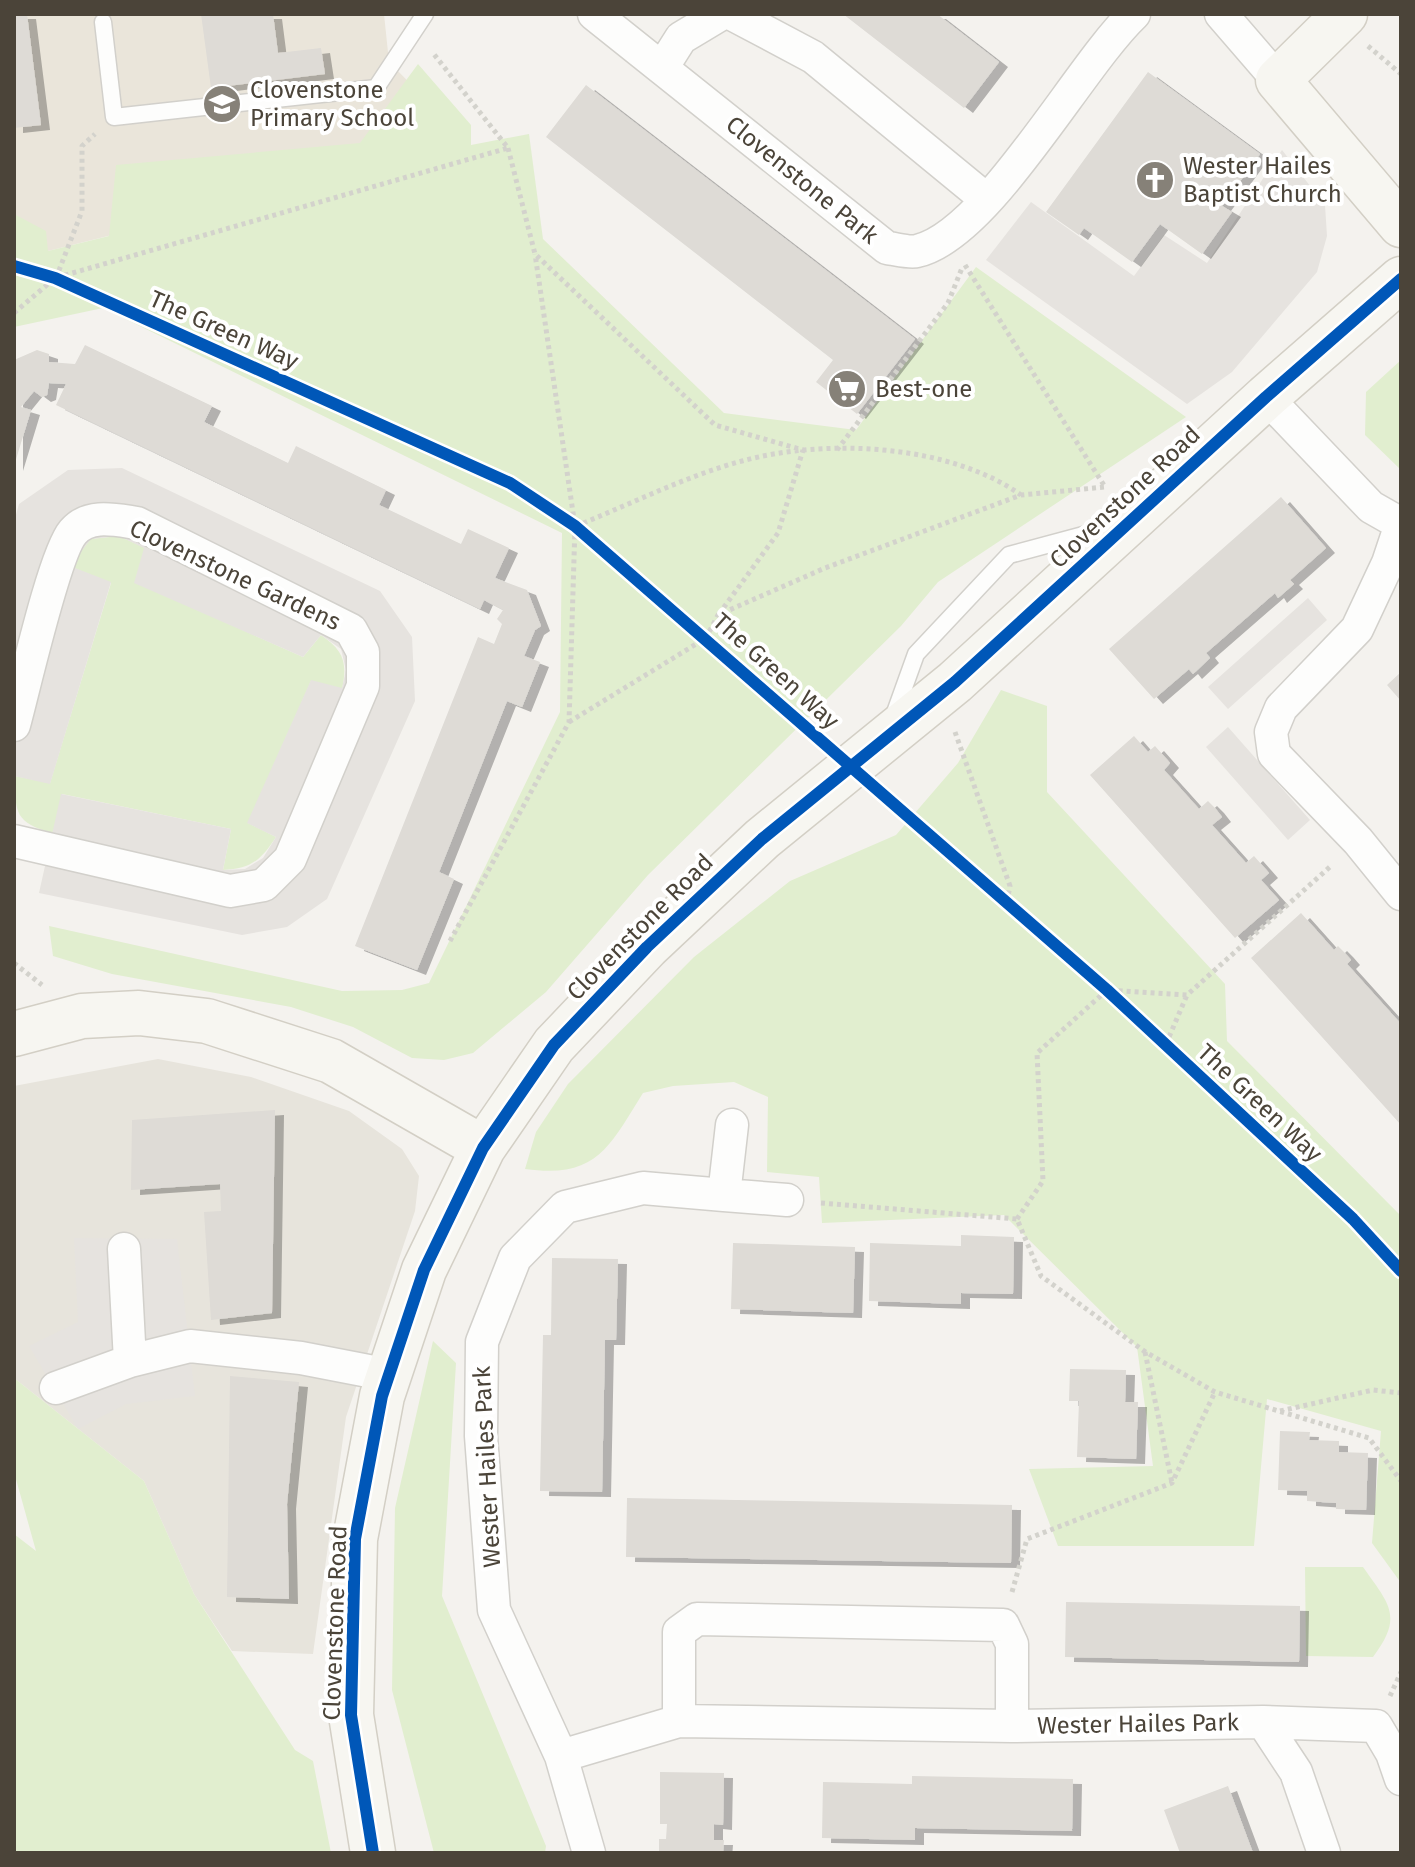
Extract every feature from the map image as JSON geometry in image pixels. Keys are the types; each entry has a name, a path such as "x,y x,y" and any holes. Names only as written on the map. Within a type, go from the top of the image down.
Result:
{"street":[{"name":"Clovenstone Park","path":"594,14 887,248 916,252 947,237 987,200 1134,14"},
{"path":"662,68 681,38 721,14"},
{"path":"732,14 813,57 987,200"},
{"path":"1221,14 1401,225"},
{"path":"1278,80 1345,14"},
{"name":"Clovenstone Road","path":"373,1853 351,1715 355,1539 389,1375 424,1270 483,1148 554,1045 647,947 762,839 942,693 1266,397 1401,279"},
{"path":"1266,397 1371,507 1401,524 1388,563 1357,629 1281,708 1271,732 1274,754 1358,841 1401,894"},
{"name":"Clovenstone Gardens","path":"14,725 61,559 74,531 100,518 137,523 351,630 363,652 363,686 290,859 264,885 230,891 14,841"},
{"path":"14,1034 82,1016 139,1013 207,1021 331,1061 483,1148"},
{"path":"724,1195 732,1125"},
{"name":"Wester Hailes Park","path":"589,1853 561,1756 494,1610 481,1436 482,1342 515,1258 565,1207 643,1188 787,1200"},
{"path":"124,1249 130,1361"},
{"path":"56,1388 130,1361 190,1346 301,1358 389,1375"},
{"path":"679,1721 679,1632 697,1619 1003,1625"},
{"name":"Wester Hailes Park","path":"1003,1625 1012,1644 1012,1726"},
{"name":"Wester Hailes Park","path":"561,1756 679,1721 1012,1726 1263,1722 1376,1726 1392,1753 1401,1779"},
{"name":"Wester Hailes Park","path":"1263,1722 1296,1772 1324,1853"}],"lane":[{"path":"103,22 114,117 376,88 425,14"},
{"path":"885,739 916,654 1009,555 1130,523"}],"path":[{"path":"415,30 508,148 535,254 575,526 569,722 450,941"},
{"path":"55,278 82,211 82,146 114,117"},
{"path":"14,313 55,278 508,148"},
{"path":"535,254 715,425 803,450"},
{"path":"837,450 948,303 964,264 1105,487"},
{"path":"569,722 706,638 718,615 778,533 803,450"},
{"path":"575,526 742,461 803,450 903,450 997,478 1021,495"},
{"path":"718,615 825,568 1021,495 1105,487 1117,479"},
{"path":"942,693 1010,886 1007,901"},
{"path":"1166,1044 1187,995 1358,841"},
{"path":"1017,1219 1043,1181 1037,1053 1107,990 1187,995"},
{"path":"787,1200 1017,1219"},
{"path":"1017,1219 1041,1276 1144,1351 1215,1392 1369,1438 1401,1481"},
{"path":"1144,1351 1172,1483"},
{"path":"1277,1412 1373,1390 1401,1393"},
{"path":"1003,1625 1027,1539 1172,1483 1215,1392"}],"shaded area":[{"name":"Clovenstone Primary School","path":"14,14 384,14 389,62 471,145 48,251 14,241"},
{"path":"1282,150 1325,205 1327,236 1317,272 1232,372 1187,404 986,260 1031,202 1134,276 1164,235 1207,263"},
{"path":"122,468 380,591 412,637 415,701 327,899 287,927 242,935 39,893 61,794 231,829 223,870 245,869 263,858 276,837 247,823 311,680 342,688 346,670 341,649 321,635 303,657 134,583 144,548 119,536 91,539 70,566 111,582 50,784 14,776 14,522 19,504 68,470"},
{"path":"1308,598 1327,620 1228,709 1208,687"},
{"path":"1228,727 1310,820 1288,840 1206,747"},
{"path":"158,1059 251,1077 349,1111 402,1149 419,1176 415,1211 346,1417 313,1654 232,1651 194,1594 144,1481 14,1378 14,1086"},
{"path":"74,1238 177,1239 195,1396 126,1404 78,1429 29,1346 78,1322"}],"green space":[{"path":"418,64 471,125 471,145 529,134 543,239 724,413 856,430 976,267 1186,417 938,582 901,626 648,875 546,992 473,1053 444,1060 412,1058 353,1027 291,1007 112,974 53,956 49,926 342,991 402,990 429,983 560,712 562,533 103,308 14,327 14,214 46,231 48,251 109,236 116,165 360,143"},
{"path":"1401,360 1401,470 1365,435 1366,392"},
{"path":"119,536 145,548 135,582 303,657 321,635 342,658 342,689 311,681 248,823 276,837 260,857 241,868 223,870 231,829 62,794 53,833 31,825 17,808 15,776 50,783 111,583 69,566 90,539"},
{"path":"1001,690 1047,706 1047,792 1225,984 1227,1041 1401,1216 1401,1583 1372,1543 1381,1431 1267,1399 1254,1546 1058,1546 1029,1469 1153,1466 1137,1347 1004,1215 822,1223 819,1177 767,1172 768,1097 734,1082 673,1086 643,1093 610,1143 585,1164 549,1171 525,1169 536,1132 568,1084 694,957 790,881 896,835 958,763"},
{"path":"433,1341 456,1363 442,1596 546,1846 545,1853 434,1853 392,1690 395,1508"},
{"path":"14,1378 144,1481 194,1594 295,1750 313,1761 331,1853 14,1853 14,1534 36,1551 14,1472"},
{"path":"1305,1567 1363,1567 1389,1610 1388,1631 1373,1657 1306,1656"}],"building":[{"path":"14,14 27,14 41,125 14,128"},
{"path":"201,14 273,14 278,53 321,48 325,74 211,88"},
{"path":"843,14 937,14 999,62 964,108"},
{"name":"Wester Hailes Baptist Church","path":"1148,72 1260,154 1222,206 1232,212 1202,254 1160,224 1132,262 1084,228 1079,235 1046,212"},
{"path":"586,85 915,339 857,414 816,382 833,360 546,137"},
{"path":"85,345 212,406 204,422 288,463 296,446 386,490 379,505 461,544 468,529 509,548 495,578 527,590 541,626 535,630 524,656 540,662 522,707 507,701 439,872 454,879 417,970 355,946 478,637 494,644 502,624 497,619 503,610 484,600 480,609 56,405 66,384 49,383 47,395 42,397 34,391 21,407 31,410 14,466 14,360 37,350 49,354 49,362 75,364"},
{"path":"1281,497 1326,548 1290,580 1294,584 1278,598 1275,593 1206,653 1210,658 1193,674 1189,669 1154,699 1109,649"},
{"path":"1401,672 1401,701 1387,685"},
{"path":"1134,736 1148,752 1155,746 1170,763 1164,770 1199,809 1208,801 1215,808 1222,817 1212,825 1246,863 1254,856 1269,873 1261,880 1279,900 1235,938 1090,775"},
{"path":"1301,913 1334,950 1338,946 1344,952 1351,960 1347,964 1401,1024 1401,1125 1251,958"},
{"path":"275,1110 272,1313 211,1320 204,1212 221,1211 220,1184 131,1190 132,1120"},
{"path":"961,1235 1014,1237 1013,1294 961,1293 961,1304 869,1301 870,1243 961,1246"},
{"path":"733,1243 855,1247 853,1313 731,1309"},
{"path":"552,1258 618,1259 616,1340 605,1340 602,1492 540,1491 543,1335 551,1335"},
{"path":"1070,1369 1126,1370 1125,1402 1138,1402 1136,1459 1077,1457 1079,1401 1069,1401"},
{"path":"230,1376 299,1382 287,1504 289,1599 227,1597"},
{"path":"1280,1431 1310,1432 1309,1440 1339,1441 1339,1452 1368,1453 1366,1510 1336,1509 1336,1503 1307,1501 1307,1491 1278,1490"},
{"path":"627,1498 1012,1505 1011,1563 626,1557"},
{"path":"1066,1602 1300,1606 1299,1662 1065,1657"},
{"path":"660,1772 724,1773 723,1825 714,1824 714,1840 724,1840 723,1853 659,1853 659,1839 666,1839 667,1824 660,1824"},
{"path":"912,1776 1073,1779 1072,1831 915,1828 915,1840 822,1838 823,1782 912,1784"},
{"path":"1228,1786 1253,1853 1180,1853 1164,1810"}],"cycle path":[{"name":"The Green Way","path":"14,266 55,278 510,483 575,526 1107,990 1353,1219 1401,1271"},
{"path":"373,1853 351,1715 355,1539 382,1396 424,1270 483,1148 554,1045 647,947 762,839 955,682 1266,397 1401,279"}],"place":[{"name":"Clovenstone Primary School","path":"222,104"},
{"name":"Wester Hailes Baptist Church","path":"1155,180"},
{"name":"Best-one","path":"847,389"}]}
